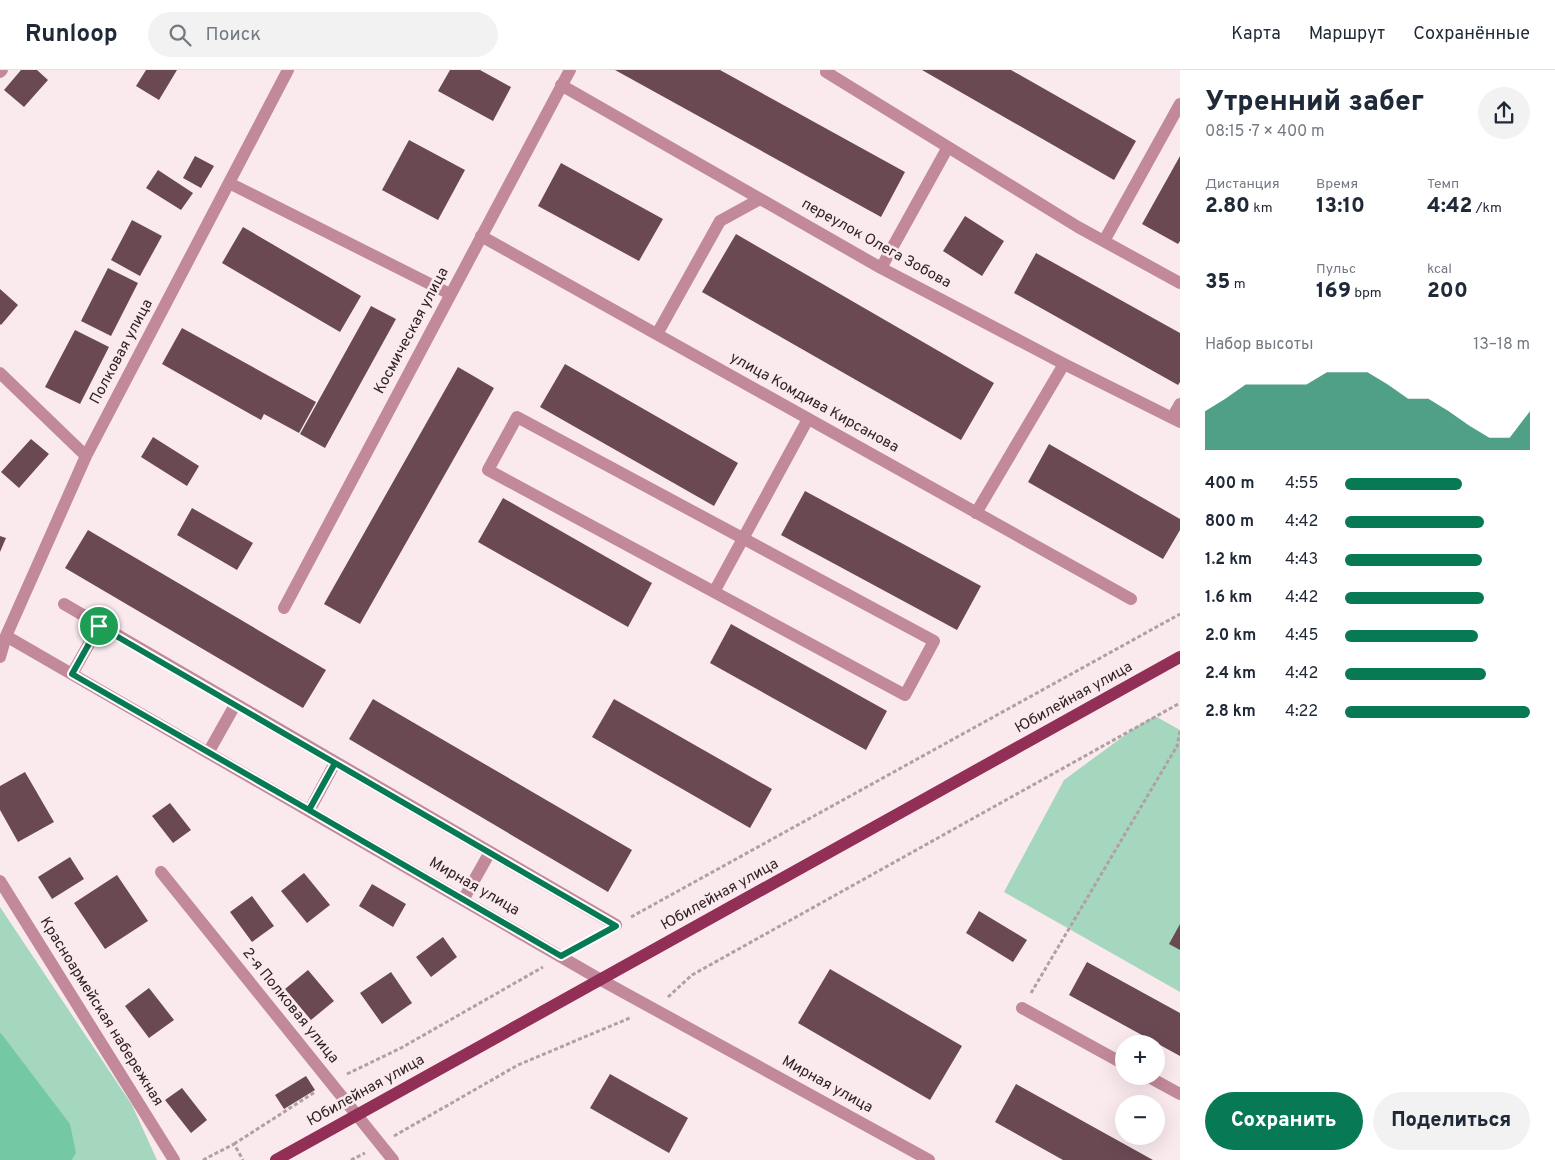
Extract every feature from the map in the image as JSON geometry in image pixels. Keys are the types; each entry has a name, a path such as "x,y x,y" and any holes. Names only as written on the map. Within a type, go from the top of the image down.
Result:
{"main road":[{"name":"Юбилейная улица","path":"276,1160 1180,657"}],"street":[{"name":"Полковая улица","path":"0,657 6,636 86,456 288,70"},
{"name":"Космическая улица","path":"284,608 570,70"},
{"path":"827,70 826,72 948,147 1104,241 1180,283"},
{"name":"переулок Олега Зобова","path":"561,85 881,268 1064,364 1176,420"},
{"path":"1104,241 1180,104"},
{"path":"881,268 948,147"},
{"path":"229,183 450,294"},
{"path":"656,334 720,221 760,198"},
{"name":"улица Комдива Кирсанова","path":"481,236 1131,599"},
{"path":"976,513 1064,364"},
{"path":"0,373 86,456"},
{"path":"1176,420 1180,404"},
{"path":"517,417 934,641 905,695 714,592 488,470 517,417"},
{"path":"714,592 808,419"},
{"path":"64,604 616,926"},
{"path":"72,674 99,626"},
{"name":"Мирная улица","path":"6,636 601,980 929,1160"},
{"path":"208,753 235,705"},
{"path":"309,810 335,763"},
{"path":"462,900 490,852"},
{"name":"2-я Полковая улица","path":"161,872 393,1160"},
{"name":"Красноармейская набережная","path":"0,881 174,1160"},
{"path":"1022,1008 1115,1059"},
{"path":"1164,1085 1180,1094"}],"path":[{"path":"203,1160 234,1144 330,1083 401,1048 561,956 1180,614"},
{"path":"351,1160 518,1065 655,1009 692,975 1180,703"},
{"path":"1022,1008 1179,747 1180,731"},
{"path":"234,1144 243,1160"}],"shaded area":[{"path":"1155,716 1180,730 1180,992 1004,892 1064,780 1136,727"},
{"path":"0,907 132,1105 157,1160 72,1160 76,1153 0,1032"},
{"path":"0,1032 70,1124 76,1153 72,1160 0,1160"}],"building":[{"path":"21,70 37,70 48,80 24,107 4,90"},
{"path":"146,70 177,70 159,100 136,86"},
{"path":"450,70 480,70 511,87 493,121 438,91"},
{"path":"615,70 720,70 905,172 881,217"},
{"path":"922,70 1011,70 1136,141 1114,180"},
{"path":"409,140 465,170 438,220 382,190"},
{"path":"195,156 214,166 201,188 183,178"},
{"path":"1180,156 1180,241 1178,244 1142,224"},
{"path":"561,163 663,219 639,261 538,206"},
{"path":"158,170 193,193 181,210 146,188"},
{"path":"965,216 1004,241 982,276 943,251"},
{"path":"132,220 162,236 140,276 111,260"},
{"path":"243,227 361,296 340,332 222,263"},
{"path":"736,234 994,383 961,440 702,292"},
{"path":"1036,253 1180,333 1180,382 1178,385 1014,293"},
{"path":"108,268 138,283 111,336 81,321"},
{"path":"0,289 18,305 1,325 0,324"},
{"path":"371,306 396,319 325,448 300,434"},
{"path":"182,328 316,402 299,433 264,414 261,420 162,364"},
{"path":"75,330 109,347 80,404 45,387"},
{"path":"565,364 738,463 714,506 540,407"},
{"path":"458,367 494,388 360,624 324,604"},
{"path":"153,437 199,466 187,486 141,457"},
{"path":"31,439 49,454 19,488 1,472"},
{"path":"1049,444 1180,519 1180,530 1163,559 1028,482"},
{"path":"805,491 981,586 957,630 781,535"},
{"path":"503,498 652,583 628,627 478,542"},
{"path":"192,508 253,543 237,570 177,535"},
{"path":"88,530 326,670 303,708 65,568"},
{"path":"0,536 6,538 0,552"},
{"path":"731,624 887,711 866,750 710,663"},
{"path":"373,699 632,850 608,892 349,739"},
{"path":"614,699 772,789 750,828 592,737"},
{"path":"25,772 54,822 18,842 0,810 0,786"},
{"path":"170,803 191,830 173,843 152,816"},
{"path":"70,857 84,879 52,899 38,877"},
{"path":"304,873 330,905 307,923 281,891"},
{"path":"117,875 148,921 105,949 74,903"},
{"path":"372,884 406,904 393,927 359,906"},
{"path":"252,896 274,926 252,942 230,912"},
{"path":"979,911 1027,940 1013,962 966,933"},
{"path":"1180,924 1180,950 1169,944"},
{"path":"443,937 457,957 431,977 416,957"},
{"path":"1087,962 1180,1013 1180,1056 1165,1048 1165,1035 1142,1035 1069,995"},
{"path":"830,969 962,1046 930,1100 798,1023"},
{"path":"308,970 334,1001 311,1020 285,989"},
{"path":"391,972 412,1003 382,1024 360,993"},
{"path":"149,988 174,1020 149,1038 125,1006"},
{"path":"610,1074 688,1118 669,1153 590,1108"},
{"path":"306,1076 315,1090 284,1109 275,1095"},
{"path":"1016,1084 1115,1139 1115,1145 1126,1145 1153,1160 1063,1160 995,1122"},
{"path":"182,1088 207,1120 191,1133 165,1100"}],"route":[{"path":"99,626 72,674 309,810 335,763 616,926 561,956 411,870 309,810 335,763 99,626"}]}
